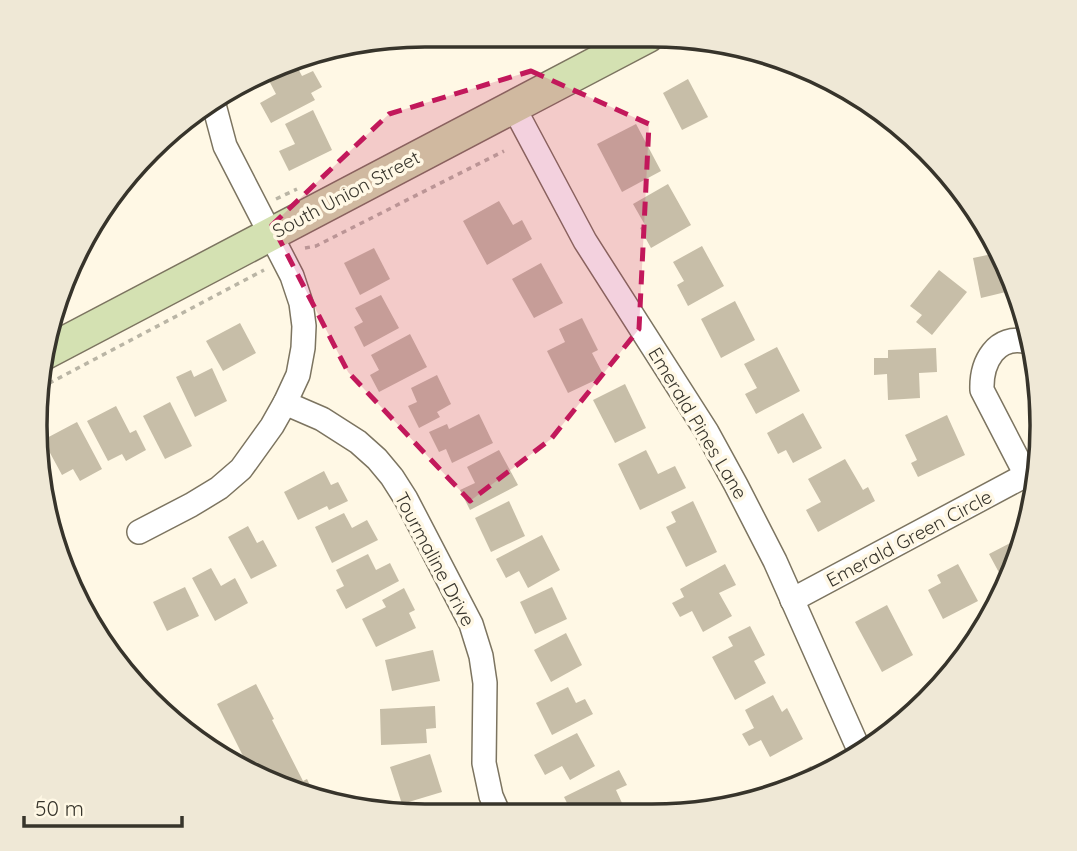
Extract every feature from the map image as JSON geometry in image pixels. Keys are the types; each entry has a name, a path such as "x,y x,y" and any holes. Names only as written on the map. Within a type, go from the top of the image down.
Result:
{"street":[{"name":"South Union Street","path":"56,347 627,47"},
{"name":"Emerald Pines Lane","path":"513,106 585,241 707,432 736,485 775,561 856,744"},
{"path":"139,532 219,488 241,469 266,435 285,402 298,375 303,348 301,303 292,276 225,146 216,111"},
{"name":"Emerald Green Circle","path":"1020,340 1010,341 992,352 981,377 982,390 991,410 1027,470"},
{"name":"Tourmaline Drive","path":"285,402 322,419 358,442 377,459 406,499 471,624 481,656 485,683 484,763 495,804"},
{"name":"Emerald Green Circle","path":"792,600 1027,474"}],"highlighted area":[{"path":"531,71 649,124 639,329 551,439 470,501 348,372 272,225 389,114"}],"building":[{"path":"298,69 302,76 313,71 322,87 311,93 315,100 271,123 260,103 276,94 269,81"},
{"path":"688,79 708,117 682,130 663,93"},
{"path":"313,110 332,150 289,171 279,151 295,144 285,124"},
{"path":"636,124 661,171 622,192 597,144"},
{"path":"668,184 691,225 651,248 640,228 645,225 633,204"},
{"path":"499,201 513,225 522,220 532,239 487,265 463,221"},
{"path":"702,246 724,286 688,306 677,285 684,281 673,262"},
{"path":"374,248 390,279 360,295 344,263"},
{"path":"989,255 1005,292 981,298 973,258"},
{"path":"541,263 563,303 534,318 512,279"},
{"path":"939,270 967,292 932,335 916,322 922,315 910,306"},
{"path":"381,295 399,328 364,347 354,327 363,322 355,308"},
{"path":"735,301 755,340 721,358 701,319"},
{"path":"582,318 598,350 592,353 604,376 568,393 547,351 565,342 559,329"},
{"path":"240,323 256,353 223,371 206,341"},
{"path":"410,334 427,367 379,392 370,375 379,370 371,355"},
{"path":"777,347 800,391 756,414 745,394 757,388 744,364"},
{"path":"936,348 937,372 919,373 920,398 888,400 887,374 874,375 874,358 888,358 888,350"},
{"path":"212,368 227,401 195,417 176,377 191,370 194,377"},
{"path":"437,375 451,404 437,412 440,417 419,428 408,406 417,402 411,388"},
{"path":"625,384 646,428 615,443 593,400"},
{"path":"170,402 192,446 165,459 143,416"},
{"path":"116,406 130,433 136,430 146,450 126,461 122,454 108,461 87,421"},
{"path":"803,413 822,448 793,463 786,450 778,454 767,433"},
{"path":"479,414 493,443 452,463 446,449 439,452 429,432 447,424 449,429"},
{"path":"947,415 965,455 918,477 911,463 917,460 905,435"},
{"path":"77,422 102,469 80,481 73,469 62,475 48,449 47,438"},
{"path":"499,450 518,485 470,510 460,490 475,483 467,467"},
{"path":"646,450 658,474 675,466 686,488 640,510 618,464"},
{"path":"845,459 863,490 868,487 875,501 818,532 806,510 821,502 808,479"},
{"path":"324,471 331,485 338,482 348,501 329,510 327,506 298,520 284,492"},
{"path":"509,501 525,536 491,552 475,518"},
{"path":"693,501 717,552 686,567 666,527 676,522 671,512"},
{"path":"344,513 352,528 367,520 378,540 332,563 315,527"},
{"path":"248,526 257,543 263,540 277,566 251,579 228,537"},
{"path":"542,535 560,570 528,588 519,571 506,578 496,559"},
{"path":"1011,542 999,573 989,554"},
{"path":"368,554 376,570 390,563 399,581 346,609 336,590 344,586 336,570"},
{"path":"725,564 736,585 719,593 732,616 703,632 692,611 680,617 672,603 684,597 680,589"},
{"path":"958,564 978,601 943,619 928,590 941,583 937,575"},
{"path":"211,568 221,586 235,578 248,603 215,621 192,578"},
{"path":"185,587 199,616 167,631 153,602"},
{"path":"552,587 567,619 535,634 520,602"},
{"path":"404,588 415,610 409,613 416,628 376,647 362,619 386,607 382,600"},
{"path":"887,605 913,655 882,672 855,622"},
{"path":"750,626 765,655 754,661 766,683 735,700 712,657 733,646 728,637"},
{"path":"566,633 582,665 551,682 534,650"},
{"path":"433,650 440,681 392,691 385,660"},
{"path":"256,684 303,781 307,779 310,786 244,757 217,704"},
{"path":"568,687 576,703 585,699 593,714 552,735 536,703"},
{"path":"773,695 782,712 787,708 803,739 770,757 761,740 749,746 742,734 754,728 745,710"},
{"path":"435,706 436,728 426,729 427,743 381,745 380,709"},
{"path":"577,733 595,766 570,780 562,766 545,775 534,755"},
{"path":"430,754 442,792 402,803 390,767"},
{"path":"619,770 627,785 616,790 622,803 620,804 568,804 564,797"}]}
